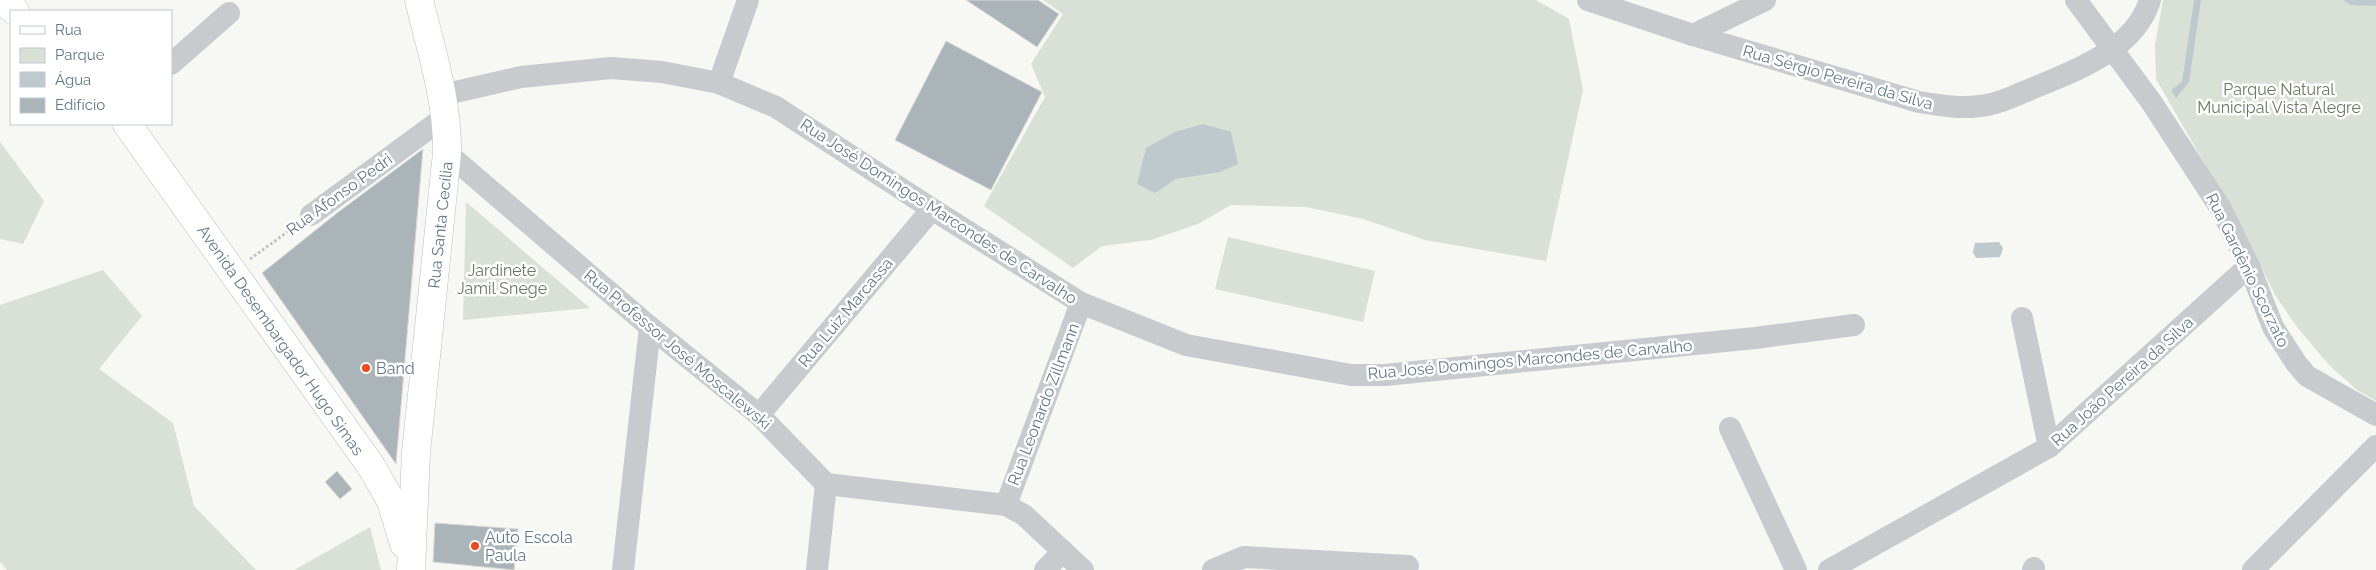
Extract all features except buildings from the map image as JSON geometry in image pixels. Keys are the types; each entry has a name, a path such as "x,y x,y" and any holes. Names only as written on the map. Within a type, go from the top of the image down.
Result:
{"main road":[{"path":"2,0 13,10"},
{"name":"Rua Santa Cecília","path":"409,570 416,453 447,153 444,106 419,0"},
{"name":"Avenida Desembargador Hugo Simas","path":"128,125 371,466 398,517 409,570"},
{"name":"Rua Santa Cecília","path":"398,517 416,453"}],"street":[{"path":"719,83 748,0"},
{"name":"Rua Sérgio Pereira da Silva","path":"1588,0 1693,35 1919,102 1957,108 1992,104 2078,69 2112,48 2130,34 2148,4"},
{"path":"1693,35 1765,0"},
{"name":"Rua Gardênio Scorzato","path":"2076,0 2152,103 2210,192 2249,266 2273,327 2296,363 2307,376 2376,415"},
{"path":"172,63 229,13"},
{"name":"Rua José Domingos Marcondes de Carvalho","path":"444,106 521,77 611,68 662,72 719,83 776,107 1081,303 1186,345 1351,375 1385,376 1755,338 1854,325"},
{"name":"Rua Afonso Pedri","path":"311,215 444,106"},
{"name":"Rua Professor José Moscalewski","path":"447,153 650,327 759,415 826,484"},
{"name":"Rua Luiz Marcassa","path":"759,415 932,209"},
{"name":"Rua João Pereira da Silva","path":"1835,568 2049,447 2249,266"},
{"name":"Rua Leonardo Zillmann","path":"1006,505 1081,303"},
{"path":"2022,318 2049,447"},
{"path":"622,570 650,327"},
{"path":"1730,428 1796,570"},
{"path":"2253,570 2376,446"},
{"path":"817,570 826,484 1006,505 1024,515 1083,570"},
{"path":"1045,570 1064,551"},
{"path":"1213,570 1244,557 1408,566"}],"path":[{"name":"Rua Afonso Pedri","path":"233,272 311,215"}],"green space":[{"path":"1043,0 1536,0 1569,19 1583,90 1546,261 1425,240 1363,219 1306,207 1231,205 1198,224 1151,240 1102,246 1073,268 984,206 1045,97 1031,64 1063,14"},
{"name":"Parque Natural Municipal Vista Alegre","path":"2163,0 2376,0 2376,401 2357,390 2329,365 2297,327 2275,295 2245,234 2156,79 2155,45"},
{"path":"0,142 44,201 23,244 0,239"},
{"name":"Jardinete Jamil Snege","path":"466,202 590,308 463,320"},
{"path":"1228,237 1375,271 1363,322 1215,289"},
{"path":"103,270 142,316 99,369 173,423 194,506 256,570 7,570 0,562 0,305"},
{"path":"370,527 381,570 295,570 296,569"}],"water":[{"path":"2194,0 2201,0 2189,82 2176,98 2171,90 2182,82"},
{"path":"2343,0 2376,0 2376,6 2350,5"},
{"path":"1203,124 1231,132 1238,164 1220,172 1176,179 1155,193 1137,184 1146,148 1175,132"},
{"path":"1999,242 2003,248 2000,257 1976,258 1973,252 1975,243"}],"place":[{"name":"Band","path":"366,368"},
{"name":"Auto Escola Paula","path":"475,546"}]}
